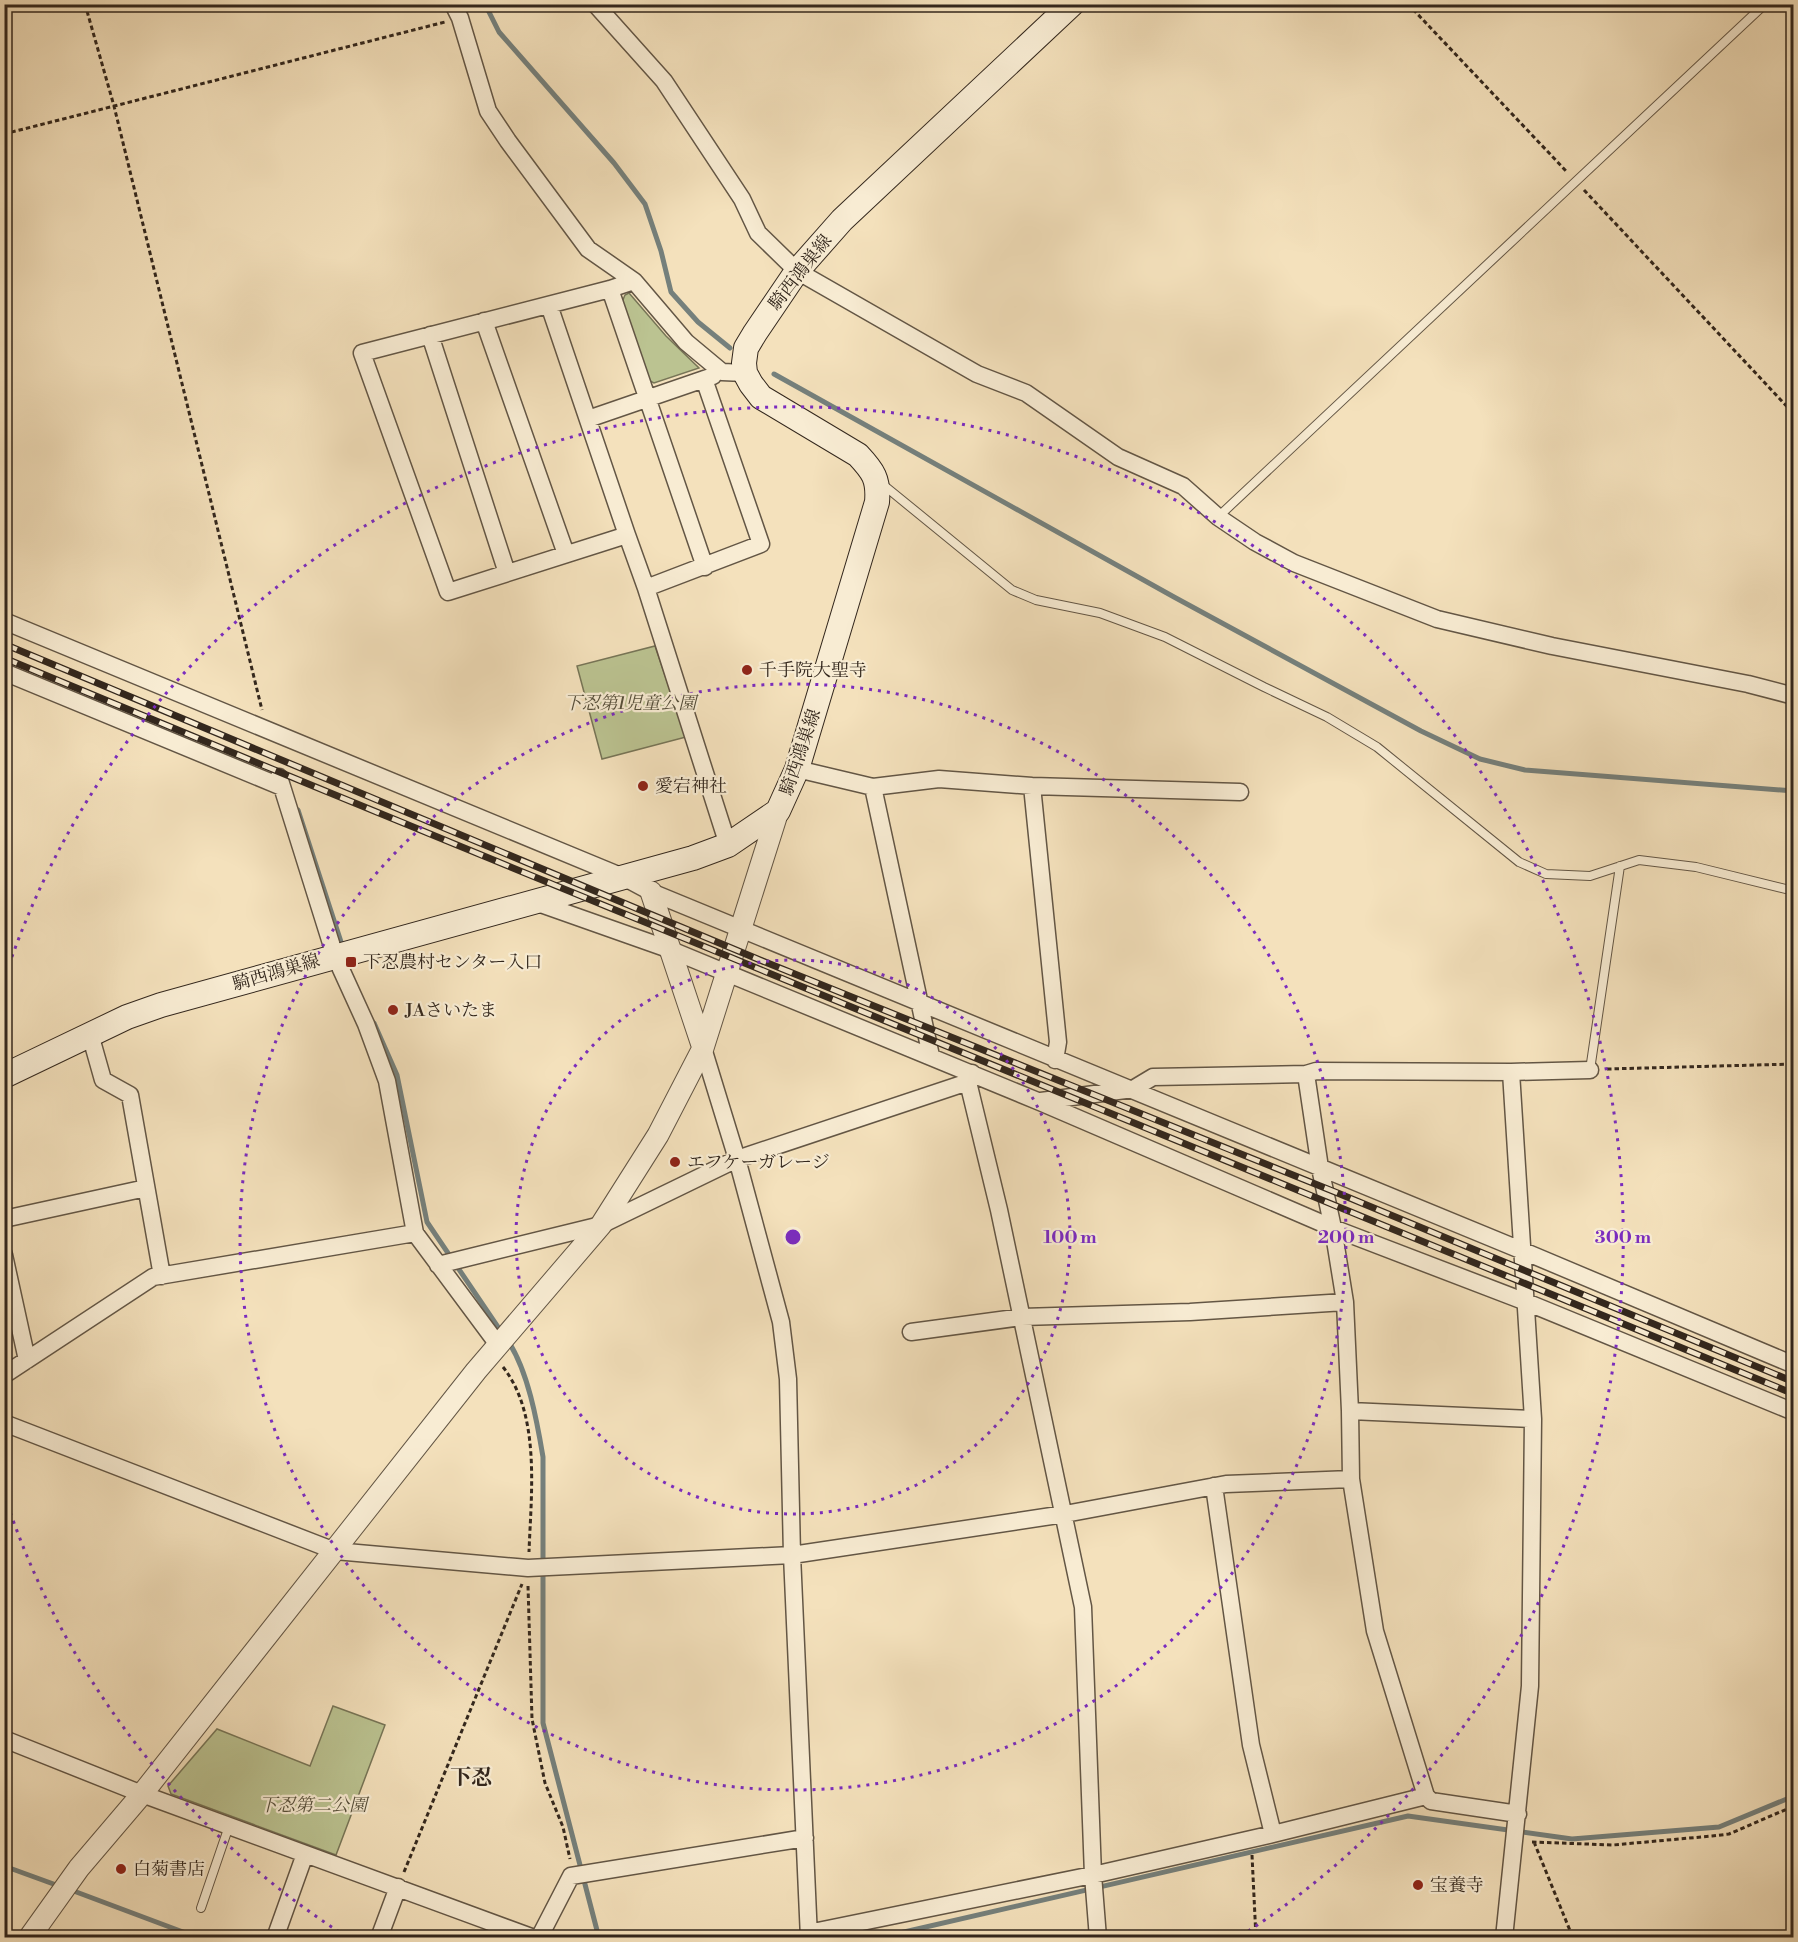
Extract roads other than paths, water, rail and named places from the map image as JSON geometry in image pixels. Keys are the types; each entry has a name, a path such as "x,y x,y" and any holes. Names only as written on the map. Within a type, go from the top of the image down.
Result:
{"main road":[{"name":"騎西鴻巣線","path":"734,373 744,363 746,348 754,333 796,271 842,220 1072,4"},
{"path":"734,373 751,384 761,397 858,455 877,480"},
{"name":"騎西鴻巣線","path":"4,1076 127,1017 161,1005 693,858 728,845 778,812 797,769 877,502 877,480"}],"street":[{"path":"595,4 664,81 741,199 758,233 796,271 977,374 1026,393 1118,457 1183,486 1218,517 1255,542 1294,563 1437,619 1552,646 1748,684 1794,696"},
{"path":"457,11 489,111 588,249 634,281 686,342 734,373"},
{"path":"627,535 447,592 362,353 634,281"},
{"path":"610,289 705,567"},
{"path":"549,305 646,588 728,845"},
{"path":"484,321 566,554"},
{"path":"430,336 507,573"},
{"path":"588,419 704,379 734,373"},
{"path":"646,588 761,544 704,379"},
{"path":"4,621 623,877 651,892 920,1001 1055,1060 1133,1089 1794,1365"},
{"path":"4,672 281,782 387,1080 415,1233 496,1350"},
{"path":"797,769 873,787 939,779 1032,786 1240,792"},
{"path":"1032,786 1058,1042 1055,1060"},
{"path":"873,787 931,1056"},
{"path":"29,1938 79,1868 142,1794 476,1371 601,1225 658,1135 703,1048 778,812"},
{"path":"651,892 737,1159 781,1322 788,1379 792,1556 806,1838 808,1935 1093,1875 1426,1796"},
{"path":"532,901 670,950 931,1056 970,1078 1041,1102 1333,1228 1526,1302 1794,1412"},
{"path":"90,1034 103,1080 130,1095 162,1276"},
{"path":"1041,1102 1133,1089 1153,1077 1306,1074 1316,1071 1590,1070"},
{"path":"1504,1938 1530,1686 1533,1419 1511,1072"},
{"path":"1306,1074 1320,1168 1345,1302 1351,1479 1376,1631 1426,1796 1431,1800 1518,1815"},
{"path":"438,1265 601,1225 737,1159 970,1078"},
{"path":"970,1078 1065,1514 1083,1607 1093,1875 1098,1938"},
{"path":"4,1219 146,1188"},
{"path":"4,1375 153,1277 415,1233"},
{"path":"4,1255 27,1360"},
{"path":"911,1332 1022,1317 1190,1312 1345,1302"},
{"path":"1350,1411 1533,1419"},
{"path":"4,1423 335,1551 528,1568 792,1556 1065,1514 1226,1484 1351,1479"},
{"path":"1214,1486 1251,1745 1273,1834"},
{"path":"4,1738 142,1794 534,1938"},
{"path":"539,1938 570,1876 806,1838"},
{"path":"275,1938 305,1854"},
{"path":"380,1938 398,1887"}],"lane":[{"path":"1218,517 1765,4"},
{"path":"877,480 1012,590 1036,600 1100,613 1165,637 1327,717 1377,747 1519,862 1546,874 1590,876 1639,860 1696,867 1794,891"},
{"path":"1590,1070 1620,866"},
{"path":"201,1908 229,1826"}],"waterway":[{"path":"485,4 499,32 614,163 645,204 661,251 671,292 698,322 730,348"},
{"path":"774,374 1174,597 1421,731 1480,759 1525,770 1794,791"},
{"path":"298,810 343,948"},
{"path":"374,1023 397,1075 427,1222 502,1333"},
{"path":"508,1341 526,1381 535,1412 543,1457 543,1723 599,1938"},
{"path":"878,1938 1408,1816 1572,1839 1719,1827 1794,1796"},
{"path":"4,1866 59,1886"},
{"path":"71,1890 199,1938"}],"railway":[{"path":"4,644 760,960 1340,1194 1794,1382"},
{"path":"4,658 1794,1394"}],"place":[{"name":"千手院大聖寺","path":"747,670"},
{"name":"愛宕神社","path":"643,786"},
{"name":"下忍農村センター入口","path":"351,962"},
{"name":"JAさいたま","path":"393,1010"},
{"name":"エフケーガレージ","path":"675,1162"},
{"name":"白菊書店","path":"121,1869"},
{"name":"宝養寺","path":"1418,1885"}],"district":[{"name":"下忍","path":"471,1777"}],"park label":[{"name":"下忍第1児童公園","path":"630,703"},
{"name":"下忍第二公園","path":"313,1805"}]}
